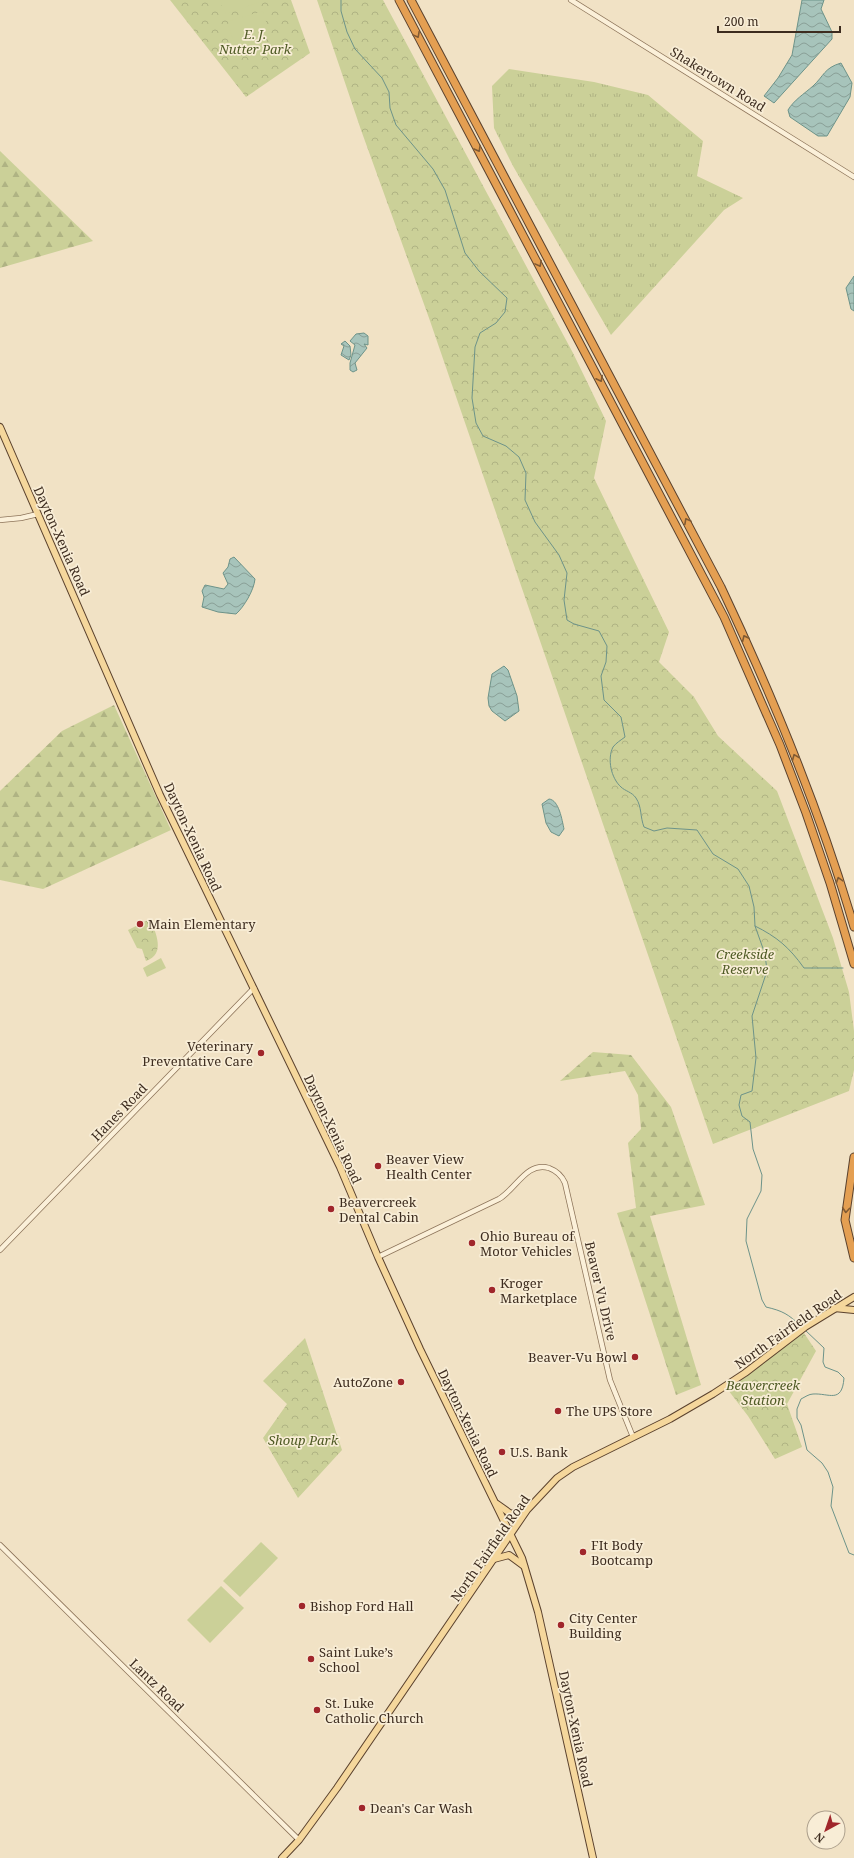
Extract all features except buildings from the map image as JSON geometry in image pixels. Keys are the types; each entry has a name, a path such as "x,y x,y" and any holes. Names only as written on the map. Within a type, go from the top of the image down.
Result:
{"highway":[{"path":"399,0 686,541 724,617 780,745 806,813 830,883 854,964"},
{"path":"411,0 724,594 751,650 805,780 854,927"},
{"path":"854,1158 845,1220 854,1258"}],"main road":[{"name":"Dayton-Xenia Road","path":"0,427 160,795 340,1167 378,1257 525,1567 549,1658 593,1858"},
{"name":"North Fairfield Road","path":"282,1858 300,1840 510,1535 531,1507 557,1478 573,1467 670,1419 713,1394 745,1373 834,1308 854,1296"},
{"path":"834,1308 854,1310"},
{"path":"495,1502 508,1513 513,1514 531,1507"},
{"path":"494,1559 509,1555 516,1558 525,1567"}],"street":[{"name":"Shakertown Road","path":"571,0 854,177"},
{"path":"0,520 38,514"},
{"name":"Hanes Road","path":"0,1250 254,988"},
{"name":"Beaver Vu Drive","path":"378,1257 499,1199 515,1187 526,1174 534,1168 542,1167 553,1170 559,1174 565,1183 610,1380 633,1438"},
{"name":"Lantz Road","path":"0,1545 300,1840"}],"green space":[{"name":"E. J. Nutter Park","path":"170,0 291,0 310,53 246,97"},
{"path":"220,0 259,0 259,2 227,14 224,12"},
{"name":"Creekside Reserve","path":"317,0 383,0 573,353 606,421 594,478 669,632 659,662 694,697 718,736 777,791 833,938 849,992 854,1031 854,1070 849,1091 713,1144 429,318 361,130"},
{"path":"263,11 267,28 264,41 261,46 255,50 248,54 239,56 228,25 229,21"},
{"path":"509,69 594,82 648,95 703,141 697,176 743,198 724,210 611,335 513,166 494,128 492,86"},
{"path":"0,151 93,241 0,268"},
{"path":"114,705 171,830 43,889 0,880 0,791 62,731"},
{"path":"150,919 157,937 158,948 152,958 146,961 142,949 137,948 128,930"},
{"path":"161,958 166,968 147,977 143,968"},
{"path":"593,1052 631,1055 671,1107 705,1205 650,1216 701,1385 676,1395 617,1213 636,1208 628,1143 641,1129 638,1095 625,1071 560,1081"},
{"name":"Beavercreek Station","path":"802,1330 816,1351 787,1404 802,1447 775,1459 748,1416 725,1386"},
{"name":"Shoup Park","path":"305,1338 342,1450 298,1498 263,1438 287,1404 263,1381"},
{"path":"274,1434 278,1434 280,1435 280,1443 274,1444 271,1441 271,1437"},
{"path":"261,1542 278,1558 240,1597 223,1581"},
{"path":"221,1586 244,1608 210,1643 187,1620"}],"water":[{"path":"802,0 824,0 821,9 832,32 832,39 774,103 764,96 778,78 792,55"},
{"path":"841,63 852,83 850,97 827,136 818,136 790,117 788,110 799,97 813,86 831,67"},
{"path":"854,276 854,311 851,309 846,288"},
{"path":"364,333 368,336 368,345 364,344 367,348 355,363 357,370 353,372 350,370 350,363 355,345 350,341 356,334"},
{"path":"345,341 350,346 351,355 349,360 341,355 344,346 341,344"},
{"path":"234,557 255,579 251,593 245,603 236,614 218,612 202,607 204,597 202,591 205,585 224,589 228,584 223,573 228,567 230,559"},
{"path":"504,666 508,670 517,696 519,711 505,721 492,711 489,706 488,698 492,674"},
{"path":"549,799 552,800 558,807 561,816 564,829 559,836 551,832 546,823 542,804"}],"waterway":[{"path":"341,0 341,11 347,32 355,49 382,78 389,92 390,108 396,125 433,169 445,190 465,253 479,271 507,298 505,312 496,323 480,333 475,347 472,398 476,423 483,436 506,446 519,457 526,473 525,500 535,522 559,555 567,573 564,600 567,620 574,624 599,631 607,646 606,662 601,676 604,700 621,717 625,737 613,747 611,752 610,763 612,774 621,787 633,794 636,798 644,827 654,831 667,828 697,830 713,854 738,869 749,886 754,907 755,926 765,954 767,971 752,1016 756,1058 752,1091 741,1095 739,1105 742,1116 750,1122 753,1149 762,1175 761,1191 747,1219 746,1241 762,1300 766,1307 785,1314 801,1326"},
{"path":"755,926 770,934 782,943 804,968 843,968"},
{"path":"805,1330 824,1348 823,1362 825,1367 838,1372 844,1378 843,1386 838,1394 812,1394 801,1399 797,1409 797,1418 801,1425 807,1450 822,1463 828,1472 833,1487 831,1506 849,1553 854,1555"}],"place":[{"name":"Main Elementary","path":"140,924"},
{"name":"Veterinary Preventative Care","path":"261,1053"},
{"name":"Beaver View Health Center","path":"378,1166"},
{"name":"Beavercreek Dental Cabin","path":"331,1209"},
{"name":"Ohio Bureau of Motor Vehicles","path":"472,1243"},
{"name":"Kroger Marketplace","path":"492,1290"},
{"name":"Beaver-Vu Bowl","path":"635,1357"},
{"name":"AutoZone","path":"401,1382"},
{"name":"The UPS Store","path":"558,1411"},
{"name":"U.S. Bank","path":"502,1452"},
{"name":"FIt Body Bootcamp","path":"583,1552"},
{"name":"Bishop Ford Hall","path":"302,1606"},
{"name":"City Center Building","path":"561,1625"},
{"name":"Saint Luke’s School","path":"311,1659"},
{"name":"St. Luke Catholic Church","path":"317,1710"},
{"name":"Dean's Car Wash","path":"362,1808"}]}
